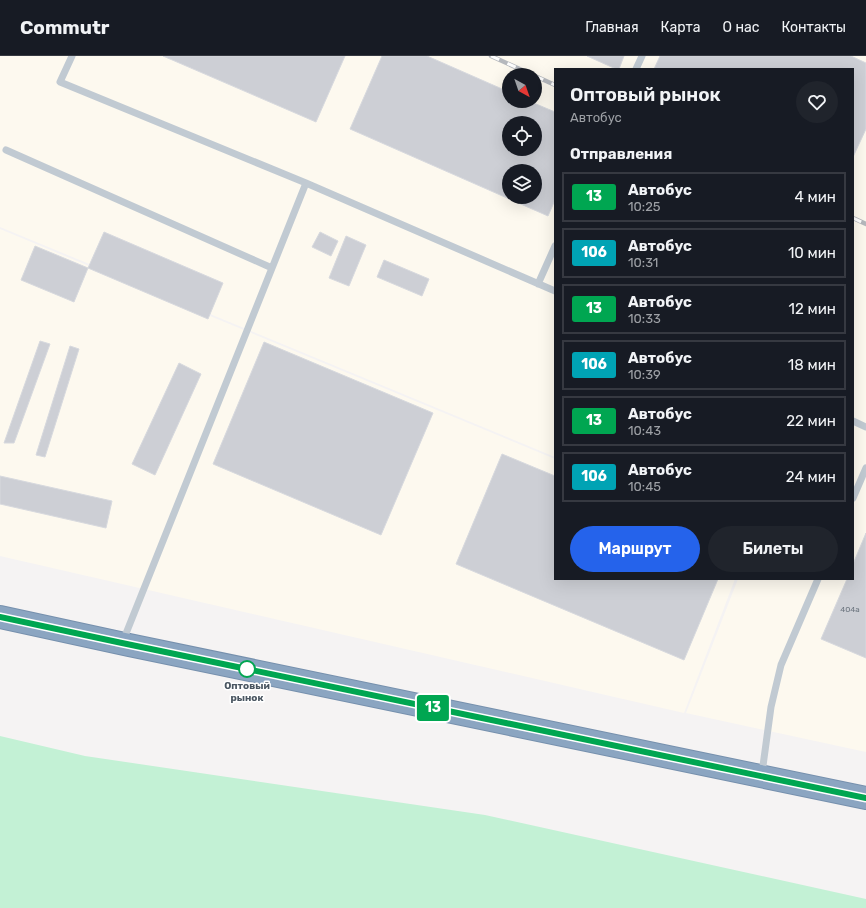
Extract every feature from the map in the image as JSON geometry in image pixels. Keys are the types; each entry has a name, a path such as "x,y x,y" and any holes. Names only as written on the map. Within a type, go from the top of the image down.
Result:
{"highway":[{"path":"0,617 866,798"}],"lane":[{"path":"72,56 60,82 306,183 554,292"},
{"path":"636,68 642,56"},
{"path":"6,150 272,268"},
{"path":"122,643 306,183"},
{"path":"538,284 554,248"},
{"path":"854,421 866,426"},
{"path":"854,496 866,468"},
{"path":"761,776 771,707 781,665 818,580"}],"shaded area":[{"path":"0,56 866,56 866,752 686,713 738,580 854,580 854,68 554,68 554,457 0,227"},
{"path":"0,229 554,459 554,580 735,580 684,713 0,556"}],"green space":[{"path":"0,736 85,756 485,815 866,899 866,908 0,908"}],"building":[{"path":"163,56 345,56 316,122"},
{"path":"382,56 427,56 502,89 502,108 542,108 542,106 554,112 554,202 548,216 521,204 542,204 542,164 502,164 502,196 350,129"},
{"path":"587,56 624,56 619,68 614,68"},
{"path":"660,56 851,56 866,63 866,129 854,155 854,68 654,68"},
{"path":"104,232 223,283 208,319 88,268"},
{"path":"320,232 338,241 331,256 312,247"},
{"path":"346,236 366,245 349,286 329,278"},
{"path":"35,246 88,268 74,302 21,280"},
{"path":"384,260 429,279 422,296 377,277"},
{"path":"40,341 50,344 14,443 4,443"},
{"path":"264,342 433,413 381,535 213,464"},
{"path":"70,346 79,349 45,457 36,455"},
{"path":"179,363 201,374 155,475 132,464"},
{"path":"502,454 554,476 554,580 718,580 684,660 456,564"},
{"path":"0,476 112,501 106,528 0,504"},
{"path":"866,533 866,658 821,639 847,580 854,580 854,562"}],"railway":[{"path":"491,56 518,68"},
{"path":"542,79 554,85"},
{"path":"854,218 866,224"}],"bus line":[{"name":"13","path":"0,617 866,798"}],"place":[{"name":"Оптовый рынок","path":"247,669"}]}
